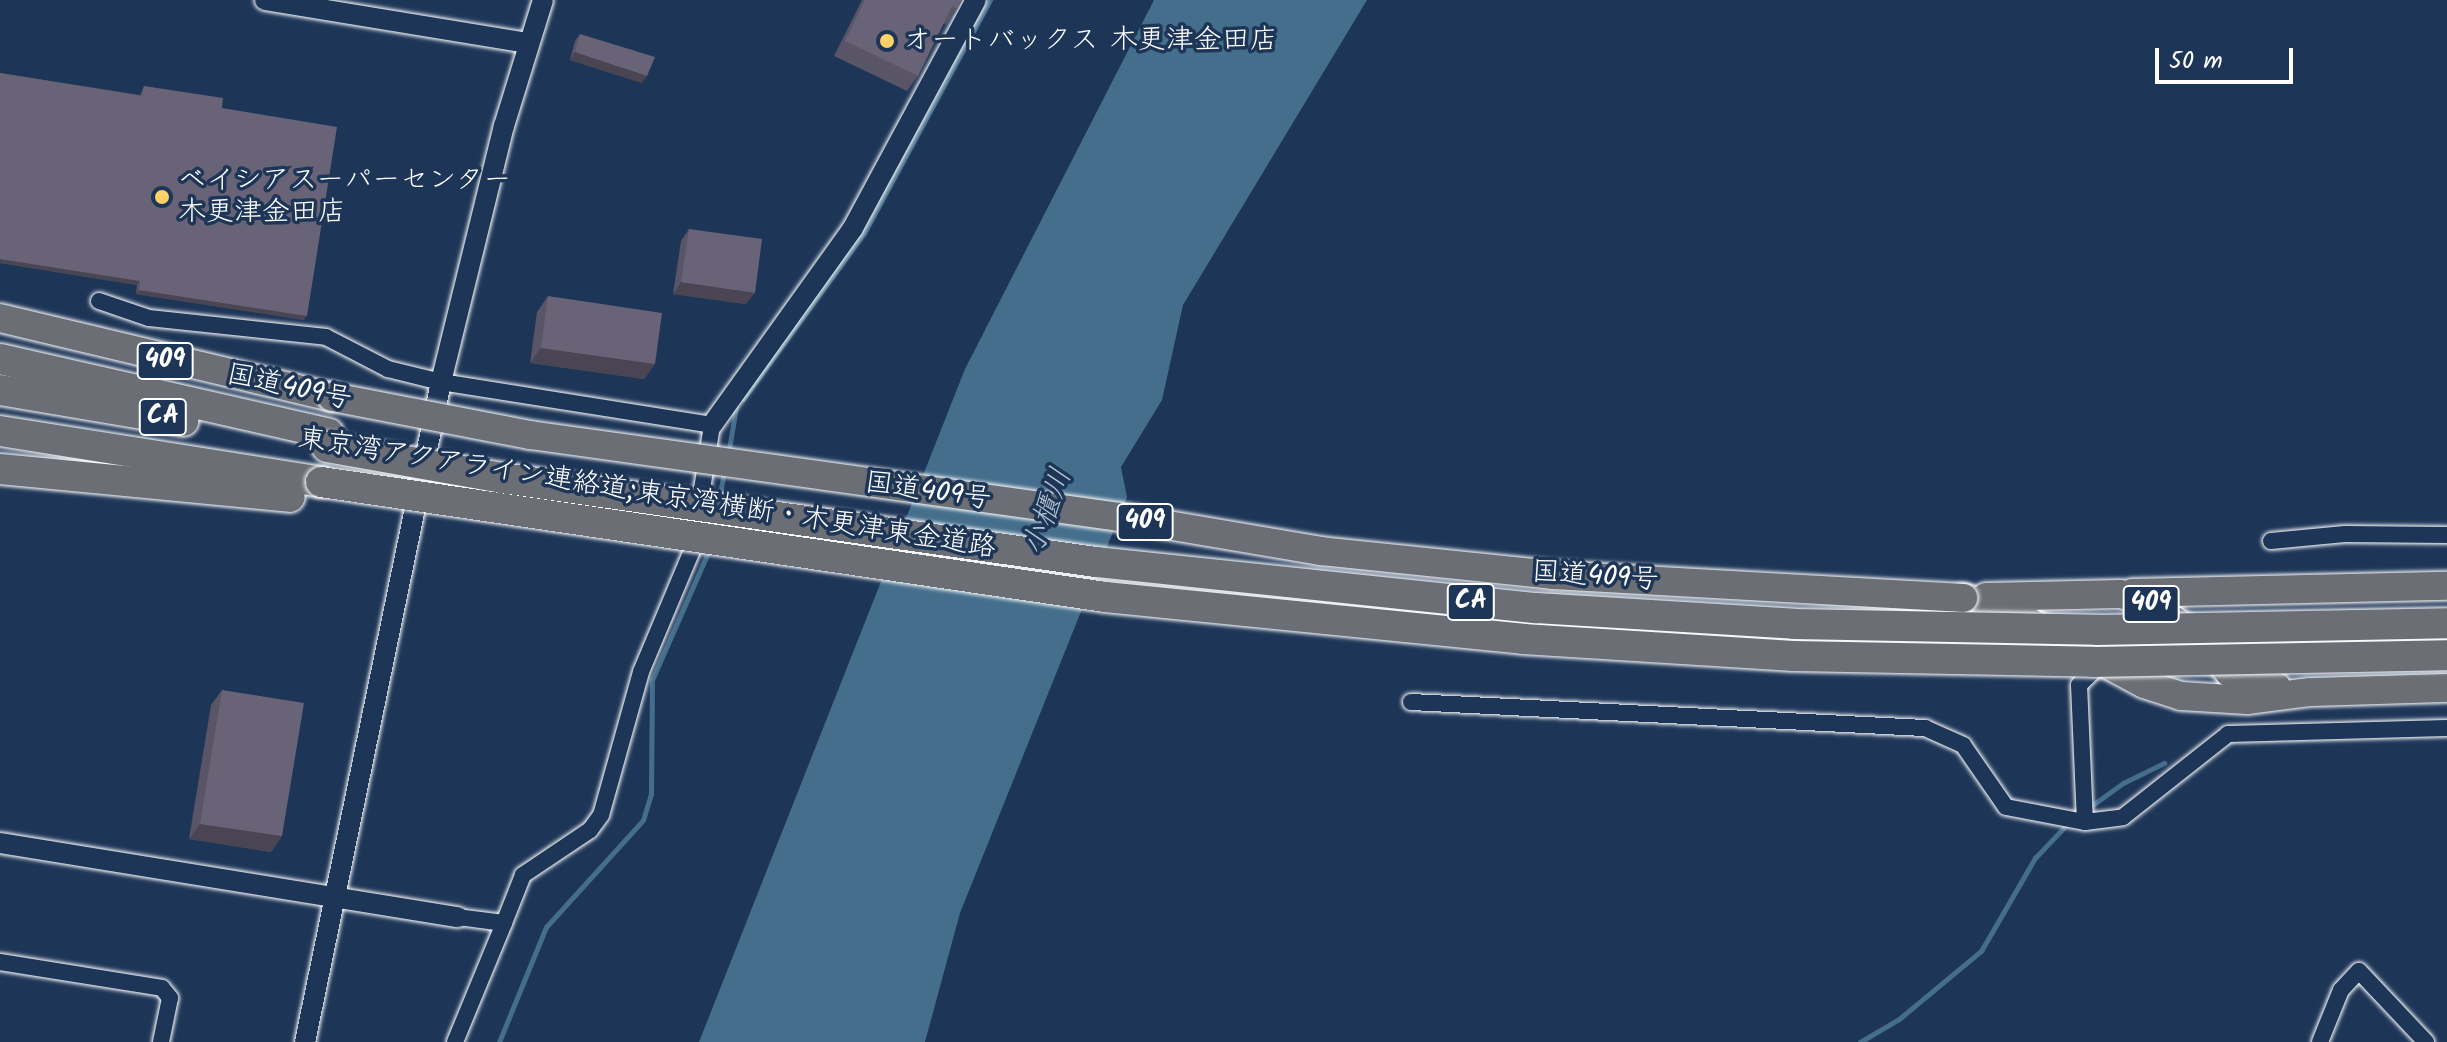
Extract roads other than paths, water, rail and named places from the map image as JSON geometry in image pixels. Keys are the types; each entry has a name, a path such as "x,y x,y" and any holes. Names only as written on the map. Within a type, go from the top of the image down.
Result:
{"highway":[{"name":"国道409号","path":"0,318 332,397 530,435 1120,517 1321,551 1553,575 1963,598 2120,594 2144,600 2169,615 2247,683 2310,692"},
{"path":"0,359 328,440"},
{"name":"東京湾アクアライン連絡道;東京湾横断・木更津東金道路","path":"0,390 328,440 502,478 1111,564 1536,608 1795,624 2097,630 2447,623"},
{"name":"東京湾アクアライン連絡道;東京湾横断・木更津東金道路","path":"0,431 320,491 393,509 490,510 1105,597 1523,639 1793,656 2093,662 2447,655"},
{"path":"0,469 320,491"},
{"path":"2120,594 2447,586"},
{"name":"国道409号","path":"1963,598 2009,611 2105,662 2181,696 2247,700 2310,692 2446,688"}],"street":[{"path":"265,0 528,43"},
{"path":"305,1042 441,382 528,43 543,0"},
{"path":"455,1042 523,875 590,830 601,815 641,672 693,548 712,425 853,228 976,0"},
{"path":"99,301 149,318 326,337 388,369 441,382 712,425"},
{"path":"2271,541 2345,534 2447,535"},
{"path":"2085,822 2079,685 2086,674 2105,662"},
{"path":"1411,702 1925,728 1963,745 2006,807 2085,822 2123,817 2228,734 2447,728"},
{"path":"0,843 504,923"},
{"path":"0,962 162,988 170,998 161,1042"},
{"path":"2320,1042 2341,990 2359,971 2426,1042"}],"water":[{"name":"小櫃川","path":"1154,0 1367,0 1183,305 1162,400 1121,467 1127,497 960,913 925,1042 699,1042 965,369"}],"waterway":[{"path":"743,399 864,233 990,0"},
{"path":"728,455 736,407"},
{"path":"719,498 724,473"},
{"path":"499,1042 546,927 643,820 651,793 652,680 710,548"},
{"path":"2087,809 2123,783 2164,763"},
{"path":"1860,1042 1899,1019 1981,951 2035,858 2069,822"}],"place":[{"name":"オートバックス 木更津金田店","path":"887,41"},
{"name":"ベイシアスーパーセンター 木更津金田店","path":"162,197"}]}
